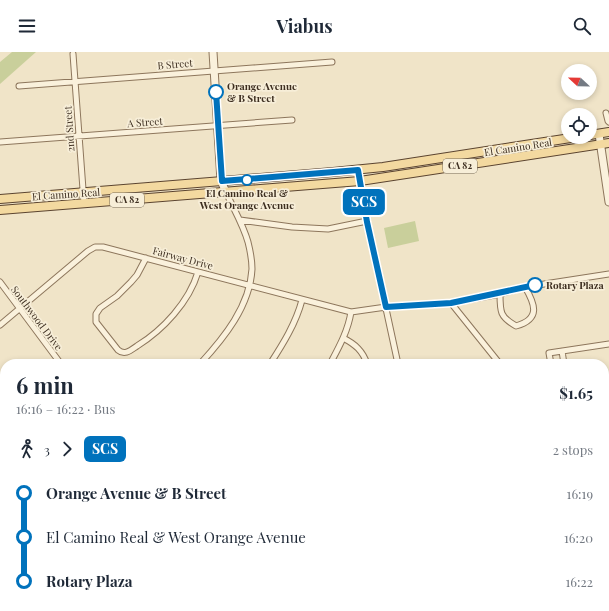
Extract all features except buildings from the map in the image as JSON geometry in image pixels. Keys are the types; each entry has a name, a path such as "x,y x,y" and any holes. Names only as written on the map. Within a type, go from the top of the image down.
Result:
{"main road":[{"path":"599,134 609,132"},
{"name":"El Camino Real","path":"0,199 358,170 561,139"},
{"name":"El Camino Real","path":"0,210 360,180 605,144"}],"street":[{"path":"205,359 235,319 244,302 250,285 252,268 248,242 240,220 222,181 213,52"},
{"name":"2nd Street","path":"73,54 84,203"},
{"name":"B Street","path":"19,86 332,62"},
{"path":"606,113 609,122"},
{"name":"A Street","path":"0,142 292,120"},
{"path":"599,134 605,144 609,202"},
{"path":"358,170 367,222 397,359"},
{"path":"240,220 292,227 328,229 367,222"},
{"name":"Fairway Drive","path":"0,325 88,251 95,247 103,247 351,312 386,307 451,303 500,294"},
{"path":"146,258 139,272 131,282 117,296 100,308 96,314 96,322 122,353 128,352 142,343 168,320 186,297 198,272"},
{"path":"525,287 533,300 534,309 531,319 524,324 516,326 506,320 501,312 500,294 525,287 609,274"},
{"name":"Southwood Drive","path":"0,282 57,359"},
{"path":"273,359 288,335 298,314 302,300"},
{"path":"451,303 496,359"},
{"path":"332,359 350,322 351,312"},
{"path":"343,338 360,350 365,359"},
{"path":"550,359 549,353 609,344"},
{"path":"562,351 563,359"}],"green space":[{"path":"12,52 36,52 0,84 0,62"},
{"path":"415,221 419,241 388,248 384,228"}],"bus line":[{"name":"SCS","path":"216,92 222,181 358,170 367,222 386,307 451,303 500,294 535,285"}],"place":[{"name":"Orange Avenue & B Street","path":"216,92"},
{"name":"El Camino Real & West Orange Avenue","path":"247,180"},
{"name":"Rotary Plaza","path":"535,285"}]}
